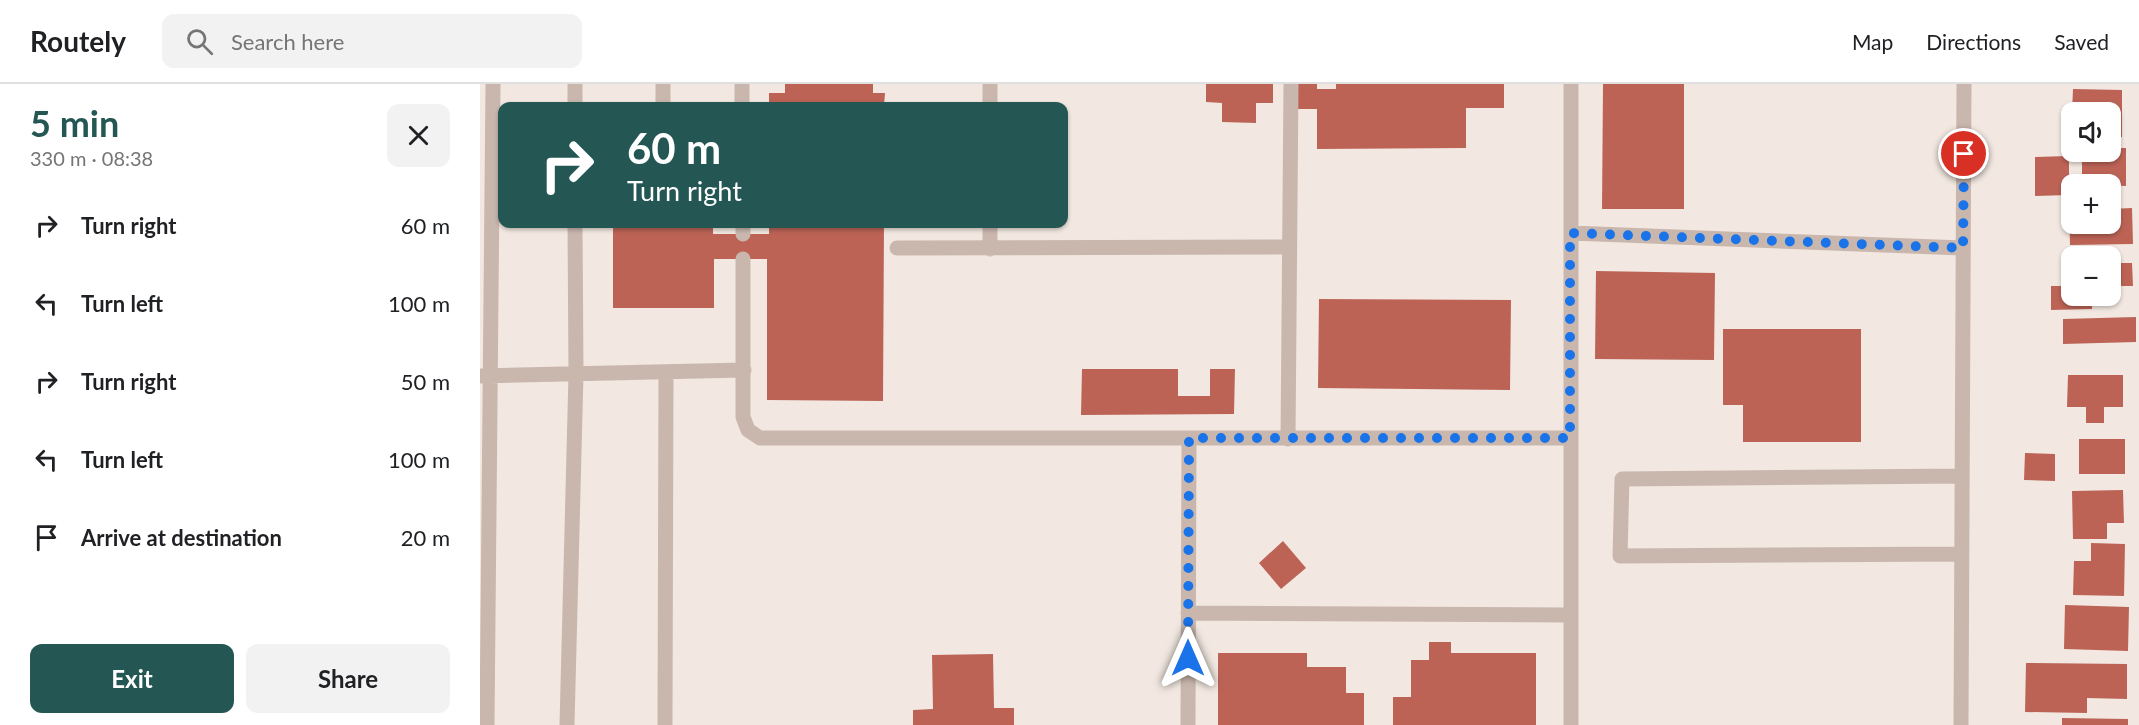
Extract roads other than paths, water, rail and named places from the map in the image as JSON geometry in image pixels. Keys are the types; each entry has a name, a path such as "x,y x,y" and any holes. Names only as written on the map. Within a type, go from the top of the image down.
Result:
{"lane":[{"path":"487,725 485,376 493,84"},
{"path":"575,84 575,102"},
{"path":"663,84 663,102"},
{"path":"742,84 742,102"},
{"path":"990,84 990,102"},
{"path":"1288,439 1291,84"},
{"path":"1570,725 1571,84"},
{"path":"1960,725 1964,84"},
{"path":"567,725 576,374 575,228"},
{"path":"990,228 990,249"},
{"path":"1570,233 1963,248"},
{"path":"897,248 1289,248"},
{"path":"743,259 743,417 748,430 760,438 1570,438"},
{"path":"485,376 744,370"},
{"path":"665,725 666,372"},
{"path":"1188,725 1189,438"},
{"path":"1961,554 1620,556 1622,479 1962,476"},
{"path":"1188,613 1570,615"}]}
